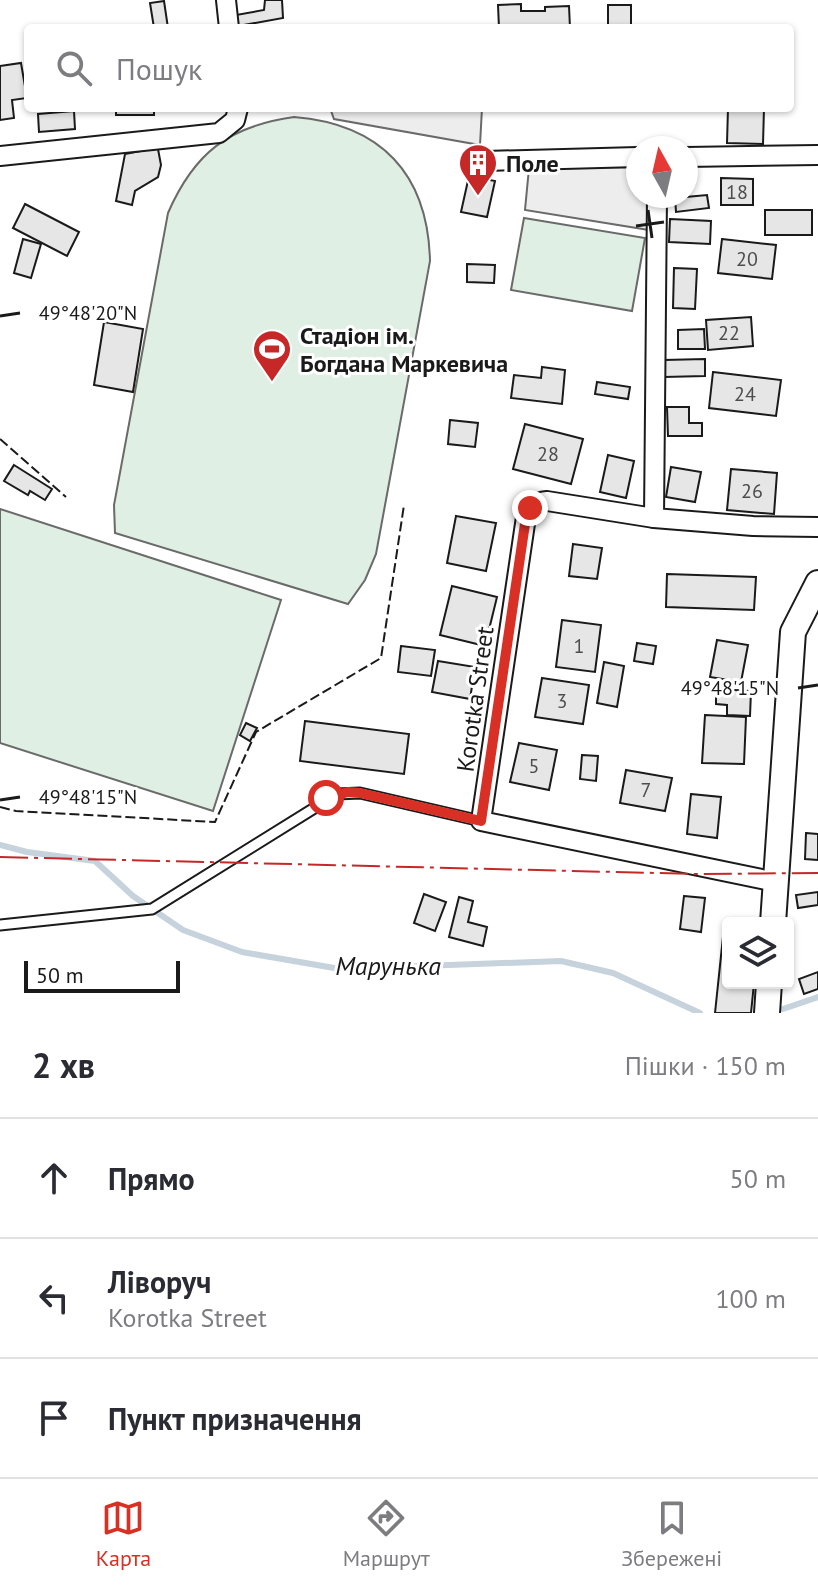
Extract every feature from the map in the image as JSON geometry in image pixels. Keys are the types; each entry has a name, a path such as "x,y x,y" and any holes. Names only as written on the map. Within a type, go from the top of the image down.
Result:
{"street":[{"path":"226,0 229,24"},
{"path":"0,156 219,133 230,127 238,112"},
{"path":"698,157 818,155"},
{"path":"486,161 626,157"},
{"path":"657,208 654,518 753,526 818,527"},
{"name":"Korotka Street","path":"481,821 526,517 530,508 537,502 547,501 654,518"},
{"path":"773,917 793,632 818,583"},
{"path":"481,821 776,882"},
{"path":"767,1013 769,989"}],"lane":[{"path":"0,925 152,909 326,798 337,794 360,793 481,821"}],"green space":[{"name":"Стадіон ім. Богдана Маркевича","path":"294,117 352,130 394,159 409,179 427,230 430,261 376,554 365,580 348,604 115,533 114,505 168,213 190,174 216,146 251,127"},
{"path":"524,218 645,238 632,311 511,290"},
{"path":"0,509 281,600 213,811 0,743"}],"shaded area":[{"path":"331,112 482,112 480,145 334,119"},
{"path":"626,167 626,208 648,208 649,230 525,210 529,168"}],"building":[{"path":"265,0 282,0 283,18 238,24 236,15 264,10"},
{"path":"164,1 167,24 153,24 150,3"},
{"path":"521,4 521,11 545,11 545,7 569,6 570,24 499,24 498,5"},
{"path":"608,5 631,5 631,24 608,24"},
{"path":"21,63 24,98 12,100 14,118 0,120 0,66"},
{"path":"74,112 75,129 39,132 38,114"},
{"path":"116,112 154,112 154,115 116,115"},
{"path":"728,112 764,112 763,144 727,143"},
{"path":"158,149 161,165 158,177 135,191 132,205 116,201 125,154"},
{"name":"Поле","path":"469,176 495,181 487,217 461,212"},
{"path":"721,178 753,179 753,205 721,205"},
{"path":"707,195 709,208 676,212 676,208 698,208 698,196"},
{"path":"25,204 79,232 67,256 13,228"},
{"path":"765,210 812,210 812,235 765,235"},
{"path":"670,219 711,221 710,244 669,242"},
{"path":"23,239 41,244 31,278 14,273"},
{"path":"722,239 776,245 772,279 718,273"},
{"path":"467,264 495,265 494,283 467,282"},
{"path":"674,268 697,269 695,309 673,308"},
{"path":"751,317 753,346 708,350 706,320"},
{"path":"104,322 143,329 133,392 94,385"},
{"path":"704,329 705,349 678,349 678,330"},
{"path":"705,359 705,376 664,377 664,360"},
{"path":"542,367 565,370 562,404 511,398 514,375 541,378"},
{"path":"713,372 781,380 776,416 709,408"},
{"path":"597,382 630,387 628,399 595,394"},
{"path":"667,407 689,407 689,423 702,423 702,436 668,436"},
{"path":"450,420 478,423 475,447 448,444"},
{"path":"525,424 583,439 571,484 513,469"},
{"path":"608,455 634,461 626,498 600,492"},
{"path":"14,465 52,489 45,500 30,491 28,495 4,481"},
{"path":"671,467 701,472 695,502 666,497"},
{"path":"731,469 777,473 774,514 727,510"},
{"path":"456,516 496,523 486,571 447,563"},
{"path":"573,544 602,548 597,579 569,576"},
{"path":"667,574 756,577 754,610 666,607"},
{"path":"452,586 497,597 485,646 440,635"},
{"path":"562,620 601,625 595,672 556,667"},
{"path":"717,640 748,645 741,682 710,677"},
{"path":"637,643 656,646 653,664 634,661"},
{"path":"401,646 435,650 431,676 398,672"},
{"path":"438,661 475,667 470,699 432,692"},
{"path":"604,662 624,666 617,707 597,703"},
{"path":"542,678 589,685 583,724 535,717"},
{"path":"716,689 751,691 750,716 727,715 727,705 716,704"},
{"path":"705,715 746,717 744,764 702,763"},
{"path":"305,721 409,734 404,774 300,761"},
{"path":"246,723 257,728 250,741 240,735"},
{"path":"519,743 557,750 549,790 510,782"},
{"path":"582,755 598,756 596,781 580,779"},
{"path":"626,770 672,778 665,811 620,803"},
{"path":"691,794 721,797 717,838 687,834"},
{"path":"806,833 818,834 818,860 805,859"},
{"path":"818,892 818,905 798,908 796,895"},
{"path":"424,894 446,902 435,931 414,923"},
{"path":"684,896 705,898 701,932 680,929"},
{"path":"459,897 473,901 468,922 487,927 483,946 449,937"},
{"path":"722,946 722,989 753,989 751,1013 715,1013"},
{"path":"818,972 818,989 804,994 799,979"}],"waterway":[{"name":"Марунька","path":"0,845 27,852 95,861 133,896 183,930 242,952 340,969 561,961 613,973 700,1013"},
{"path":"783,1009 818,997"}],"fence":[{"path":"0,439 66,497"},
{"path":"0,807 16,811 215,822 256,732 381,658 404,505"}],"power":[{"path":"0,857 697,874 818,873"}],"place":[{"name":"Поле","path":"478,197"},
{"name":"Стадіон ім. Богдана Маркевича","path":"272,383"}],"route":[{"path":"326,798 348,792 360,793 481,821 526,517 530,508"}]}
